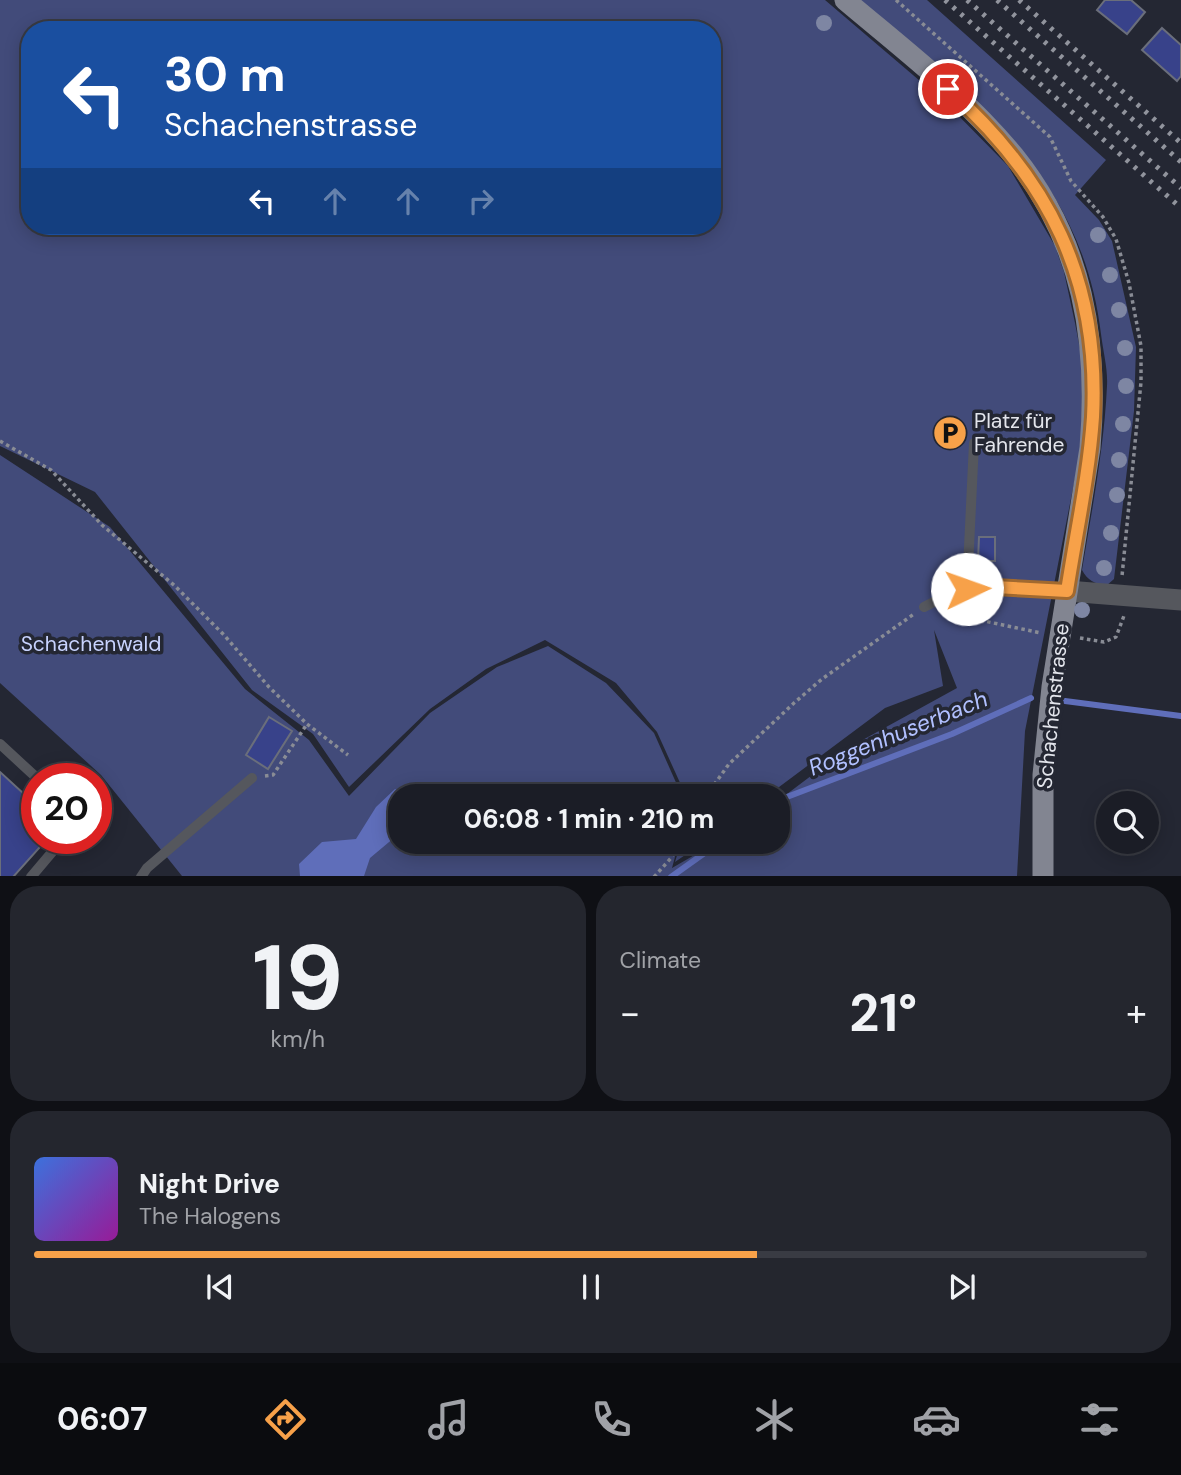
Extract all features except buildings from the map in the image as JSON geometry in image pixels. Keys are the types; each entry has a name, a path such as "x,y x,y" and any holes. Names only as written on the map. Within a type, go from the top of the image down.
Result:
{"main road":[{"name":"Schachenstrasse","path":"845,0 968,107 1014,157 1052,215 1083,295 1092,352 1093,417 1052,687 1043,775 1043,876"}],"street":[{"path":"1067,591 1181,600"}],"lane":[{"path":"967,589 974,443"},
{"path":"924,607 957,590 995,587 1067,591"},
{"path":"0,744 21,763"},
{"path":"142,876 146,868 252,778"},
{"path":"32,876 50,854"}],"path":[{"path":"0,441 51,470 102,525 175,586 224,635 269,687 307,723 348,755"},
{"path":"1076,637 1104,642 1116,637 1122,625 1129,594"},
{"path":"715,784 729,764 794,703 924,607 928,611 1043,633"},
{"path":"252,778 273,775 307,723"},
{"path":"655,876 673,854"}],"green space":[{"name":"Schachenwald","path":"0,0 825,0 947,104 1008,166 1055,246 1064,272 1088,391 1081,448 1025,731 1017,876 182,876 112,789 112,763 88,763 0,683 0,455 110,527 245,689 309,740 349,796 430,713 497,667 548,646 606,683 654,733 677,784 388,784 388,854 676,854 672,868 696,854 790,854 790,792 848,748 957,688 934,630 943,686 885,708 783,784 681,784 657,732 616,683 545,640 486,669 430,709 349,787 313,734 252,690 95,492 0,446"},
{"path":"860,0 927,0 1106,160 1075,195 1099,220 1112,241 1136,347 1134,411 1114,579 1106,586 1092,581 1082,570 1100,456 1107,380 1090,278 1071,229 1046,184 1016,143 943,70"},
{"path":"677,854 687,854 675,862"}],"shaded area":[{"path":"388,796 388,843 370,858 364,876 300,876 299,864 322,842 356,839 376,807"}],"waterway":[{"name":"Roggenhuserbach","path":"790,796 952,734 1031,698"},
{"name":"Roggenhuserbach","path":"1065,701 1181,716"},
{"name":"Roggenhuserbach","path":"672,876 703,854"}],"railway":[{"path":"945,0 1181,208"},
{"path":"967,0 1181,188"},
{"path":"997,0 1181,162"},
{"path":"1019,0 1181,143"}],"place":[{"name":"Platz für Fahrende","path":"950,433"}],"route":[{"path":"948,89 992,131 1014,157 1052,215 1065,242 1083,295 1092,352 1093,417 1090,448 1067,591 995,587 967,589"}]}
